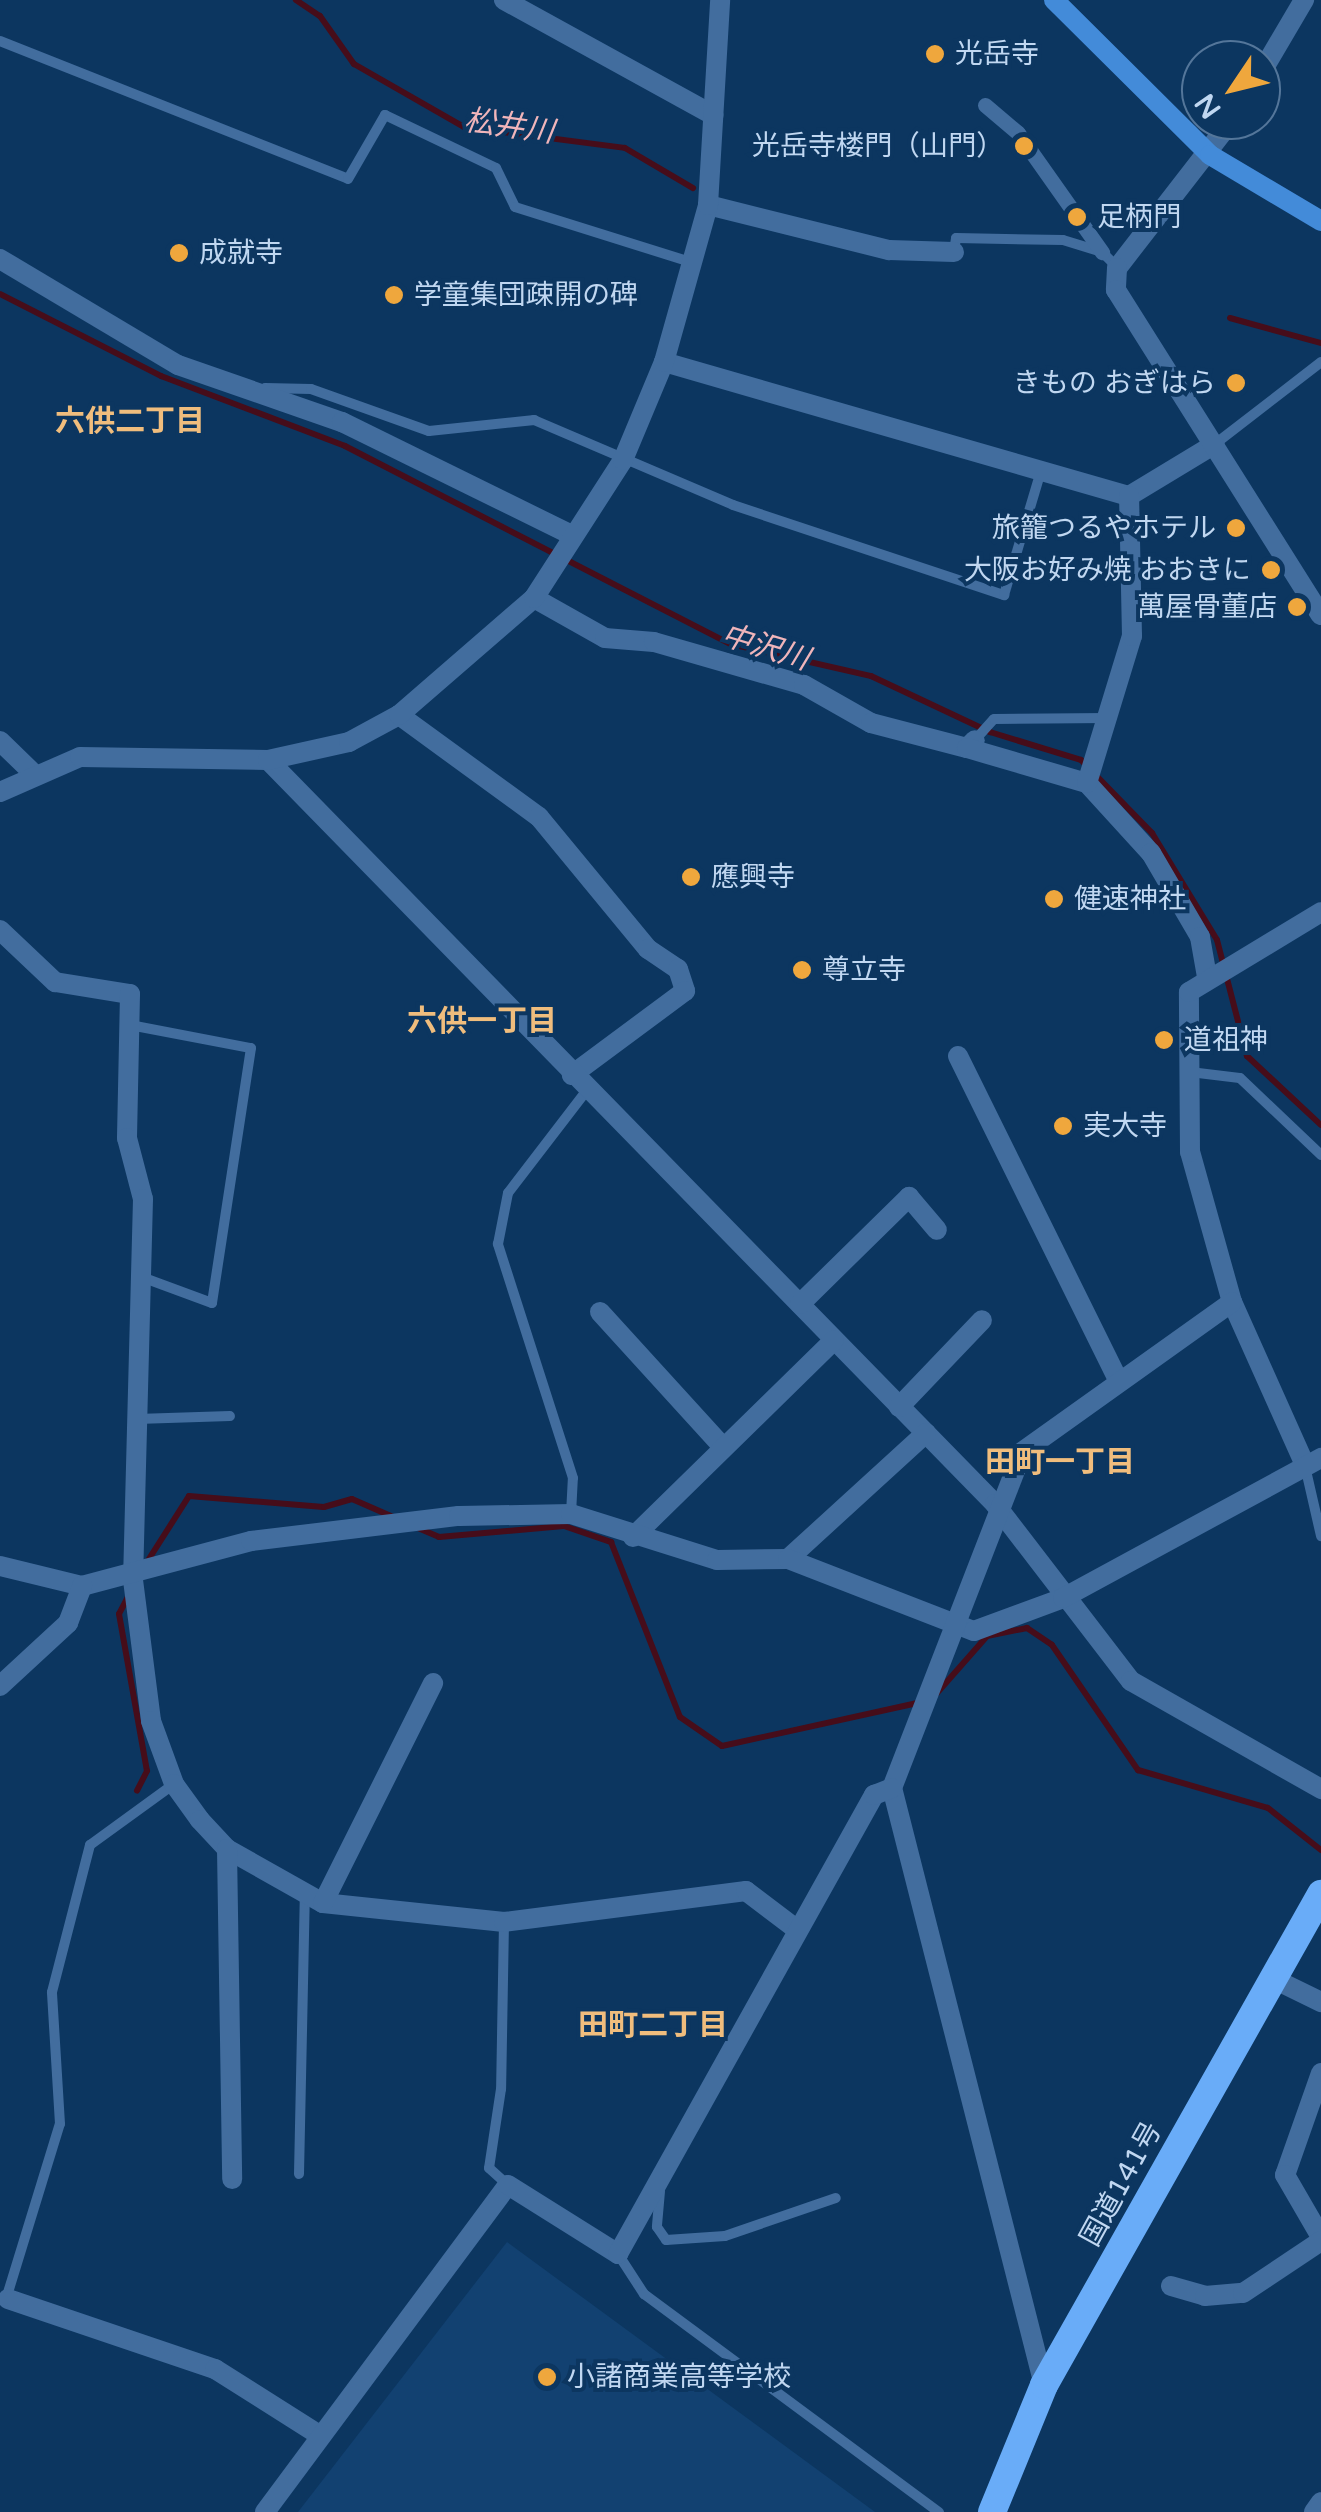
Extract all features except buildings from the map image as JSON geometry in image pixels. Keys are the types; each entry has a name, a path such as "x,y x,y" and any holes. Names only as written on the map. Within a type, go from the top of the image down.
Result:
{"highway":[{"name":"国道141号","path":"992,2512 1044,2385 1321,1894"}],"main road":[{"path":"1054,0 1210,155 1321,221"}],"street":[{"path":"504,0 713,115"},
{"path":"0,792 32,772 80,757 268,760 349,742 399,715 534,598 624,460 664,362 708,201 720,0"},
{"path":"1280,40 1304,0"},
{"path":"985,105 1018,133 1102,252"},
{"path":"1219,140 1117,268 1116,290 1321,615"},
{"path":"708,201 849,242 954,252"},
{"path":"0,259 178,365 257,388 571,537"},
{"path":"664,362 1129,496 1215,444"},
{"path":"1087,782 1132,636 1129,496"},
{"path":"534,598 605,638 752,670 871,723 971,744 1087,782 1150,853 1200,936 1214,973"},
{"path":"399,715 539,817 648,948 678,969 685,991 579,1083"},
{"path":"0,741 32,772"},
{"path":"268,760 579,1083 995,1504 1063,1598 1131,1681 1321,1790"},
{"path":"0,1566 82,1586 132,1580 251,1540 459,1516 571,1514 632,1537 717,1560 788,1559 952,1626 974,1631 1063,1598 1313,1461 1232,1302 1190,1152 1189,992 1214,973 1321,912"},
{"path":"0,930 55,982 130,994 127,1138 143,1199 131,1419 132,1580 150,1721 174,1784 227,1849 314,1900 504,1922 746,1891 796,1930"},
{"path":"958,1056 1118,1380"},
{"path":"800,1304 909,1197 937,1230"},
{"path":"1044,2385 892,1788 995,1504 1048,1426 1232,1302"},
{"path":"600,1312 723,1447"},
{"path":"899,1407 982,1320"},
{"path":"632,1537 834,1340"},
{"path":"788,1559 926,1433"},
{"path":"0,1686 68,1623 82,1586"},
{"path":"314,1900 433,1683"},
{"path":"265,2512 318,2434 508,2184 618,2254 874,1795 892,1788"},
{"path":"227,1849 232,2179"},
{"path":"1272,1978 1321,2002"},
{"path":"1171,2286 1205,2296 1243,2293 1321,2238 1286,2175 1321,2073"},
{"path":"4,2299 215,2369 318,2434"},
{"path":"1314,2512 1321,2502"}],"lane":[{"path":"0,41 348,179 385,115 496,168 516,207 694,263"},
{"path":"954,252 956,238 1063,240 1102,252 1117,268"},
{"path":"1215,444 1321,362"},
{"path":"257,388 311,390 429,431 534,420 624,460 1004,595 1041,471"},
{"path":"971,744 994,719 1108,718"},
{"path":"129,1025 251,1048 212,1302 138,1276"},
{"path":"1190,1072 1240,1078 1321,1155"},
{"path":"571,1514 573,1478 498,1244 508,1193 579,1083"},
{"path":"131,1419 230,1416"},
{"path":"1313,1461 1321,1536"},
{"path":"4,2299 60,2124 52,1992 90,1845 174,1784"},
{"path":"299,2174 314,1900"},
{"path":"504,1922 501,2089 490,2168 508,2184"},
{"path":"661,2180 657,2227 666,2240 724,2236 836,2198"},
{"path":"618,2254 644,2294 939,2512"}],"shaded area":[{"name":"小諸商業高等学校","path":"507,2242 875,2512 298,2512"}],"waterway":[{"name":"松井川","path":"296,0 320,16 354,64 464,127 625,148 693,188"},
{"name":"中沢川","path":"0,294 161,376 345,446 731,644 871,676 990,732 1081,760 1152,833 1217,940 1247,1056 1321,1125"},
{"name":"松井川","path":"1230,318 1321,343"},
{"path":"147,1562 189,1496 324,1507 352,1499 393,1517"},
{"path":"418,1528 439,1537 564,1526 611,1542 680,1717 722,1746 917,1703"},
{"path":"129,1595 119,1614 147,1771 137,1791"},
{"path":"937,1693 987,1636 1027,1628 1052,1645 1138,1770 1268,1808 1321,1850"}],"place":[{"name":"光岳寺","path":"935,54"},
{"name":"光岳寺楼門（山門）","path":"1024,146"},
{"name":"足柄門","path":"1077,217"},
{"name":"成就寺","path":"179,253"},
{"name":"学童集団疎開の碑","path":"394,295"},
{"name":"きもの おぎはら","path":"1236,383"},
{"name":"旅籠つるやホテル","path":"1236,528"},
{"name":"大阪お好み焼 おおきに","path":"1271,570"},
{"name":"萬屋骨董店","path":"1297,607"},
{"name":"應興寺","path":"691,877"},
{"name":"健速神社","path":"1054,899"},
{"name":"尊立寺","path":"802,970"},
{"name":"道祖神","path":"1164,1040"},
{"name":"実大寺","path":"1063,1126"},
{"name":"小諸商業高等学校","path":"547,2377"}],"district":[{"name":"六供二丁目","path":"130,422"},
{"name":"六供一丁目","path":"482,1022"},
{"name":"田町一丁目","path":"1060,1463"},
{"name":"田町二丁目","path":"653,2026"}]}
